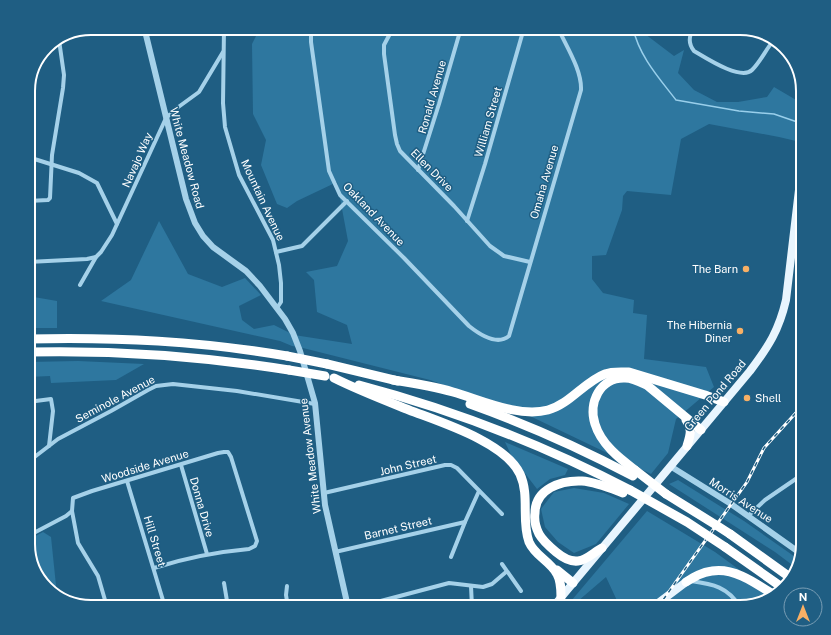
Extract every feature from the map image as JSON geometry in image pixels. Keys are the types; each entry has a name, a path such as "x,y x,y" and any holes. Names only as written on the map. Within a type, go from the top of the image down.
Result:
{"highway":[{"path":"35,339 93,338 159,340 223,346 327,364 393,380 445,395 507,418 634,473 730,534 786,575"},
{"path":"35,352 98,351 163,354 211,359 290,370 405,397 490,426 572,461 672,514 725,547 778,584"},
{"path":"393,380 423,384 507,409 540,411 555,407 604,374 612,372 629,372 724,402"},
{"path":"329,378 468,434 491,446 502,454 516,469 524,484 526,528 529,541 537,554 550,566 559,578 561,597"},
{"path":"634,473 602,439 595,424 593,409 594,400 598,390 606,384 623,378 635,379 648,386 701,430"},
{"path":"681,414 690,425 691,429 687,446"},
{"path":"602,548 584,560 579,561 568,559 559,554 539,534 534,518 537,502 542,494 550,488 559,483 572,481 590,483 627,491"},
{"path":"550,566 573,584"},
{"path":"686,582 702,573 712,570 728,572 752,581 768,591"}],"main road":[{"name":"Green Pond Road","path":"559,600 765,352 776,333 781,319 788,284 796,216"},
{"path":"662,600 686,582"}],"street":[{"name":"White Meadow Road","path":"146,35 186,199 195,223 203,236 214,247 246,271 277,308"},
{"name":"Mountain Avenue","path":"224,35 223,103 225,128 239,174 273,240 281,283 281,302 277,308"},
{"name":"Oakland Avenue","path":"311,35 329,171 340,194 469,326 479,334 489,338 503,339"},
{"name":"Ellen Drive","path":"389,35 384,45 384,54 396,144 400,151 490,246 504,256 530,262"},
{"name":"Ronald Avenue","path":"418,170 459,35"},
{"name":"William Street","path":"467,221 522,35"},
{"name":"Omaha Avenue","path":"503,339 509,336 581,90 578,72 561,35"},
{"path":"690,35 690,46 694,51 734,72 745,74 751,71 771,45"},
{"path":"35,201 48,200 50,198 54,134 64,75 60,45"},
{"name":"Navajo Way","path":"80,285 96,257 112,235 166,118 199,92 223,51"},
{"path":"35,159 79,173 97,183 117,224"},
{"path":"276,252 302,246 347,201"},
{"path":"35,262 87,259 96,257"},
{"name":"White Meadow Avenue","path":"277,308 293,333 310,383 315,404 324,493 335,552 346,600"},
{"name":"Seminole Avenue","path":"35,457 58,439 148,390 165,384 225,389 315,404"},
{"path":"35,401 51,399 53,411 49,446"},
{"name":"Woodside Avenue","path":"72,511 73,498 75,496 218,453 228,452 231,457 257,541 256,546 249,549 207,554"},
{"name":"Donna Drive","path":"181,464 207,554"},
{"name":"John Street","path":"324,493 448,465 457,468 502,514"},
{"name":"Morris Avenue","path":"670,466 748,516 796,550"},
{"path":"748,516 764,500 796,479"},
{"name":"Hill Street","path":"127,481 163,600"},
{"path":"451,557 464,522 479,491"},
{"path":"35,532 66,516 72,511 78,543 98,576 105,600"},
{"name":"Barnet Street","path":"335,552 464,522"},
{"path":"154,568 182,559 207,554"},
{"path":"502,564 506,572 521,591"},
{"path":"385,600 450,583 483,587 492,584 506,572"},
{"path":"686,582 703,583 716,586 727,591 735,600"},
{"path":"224,583 227,600"},
{"path":"287,586 287,600"},
{"path":"471,586 472,600"}],"shaded area":[{"path":"256,35 646,35 674,56 684,50 678,73 694,90 717,102 738,102 767,97 774,87 796,100 796,141 709,124 681,139 671,195 627,191 623,196 622,210 606,255 592,256 592,279 603,293 634,300 633,313 647,315 644,359 706,367 714,387 676,419 668,453 651,474 532,417 430,380 292,346 280,341 101,301 131,280 159,221 188,274 222,287 245,278 261,295 239,306 242,320 254,329 274,325 294,335 352,344 347,325 317,312 314,280 306,272 337,266 348,241 337,182 297,201 287,208 277,204 261,165 266,140 253,114 252,44"},
{"path":"35,297 57,301 57,328 35,328"},
{"path":"78,361 144,364 116,380 51,383 50,376 35,377 35,362"},
{"path":"505,442 568,469 565,475 550,479 537,489 511,455"},
{"path":"678,480 744,521 794,557 792,565 775,552 669,484"},
{"path":"574,488 604,493 629,504 596,544 574,553 558,542 545,527 541,509 554,492"},
{"path":"647,511 715,552 769,591 747,600 617,600 606,577 579,600 572,600"},
{"path":"43,532 51,537 56,587 49,581 38,562 35,547 35,536"}],"waterway":[{"path":"635,35 645,57 676,100 739,111 774,114 796,122"}],"railway":[{"path":"663,600 747,482 764,448 796,413"}],"place":[{"name":"The Barn","path":"746,269"},
{"name":"The Hibernia Diner","path":"740,331"},
{"name":"Shell","path":"747,398"}]}
